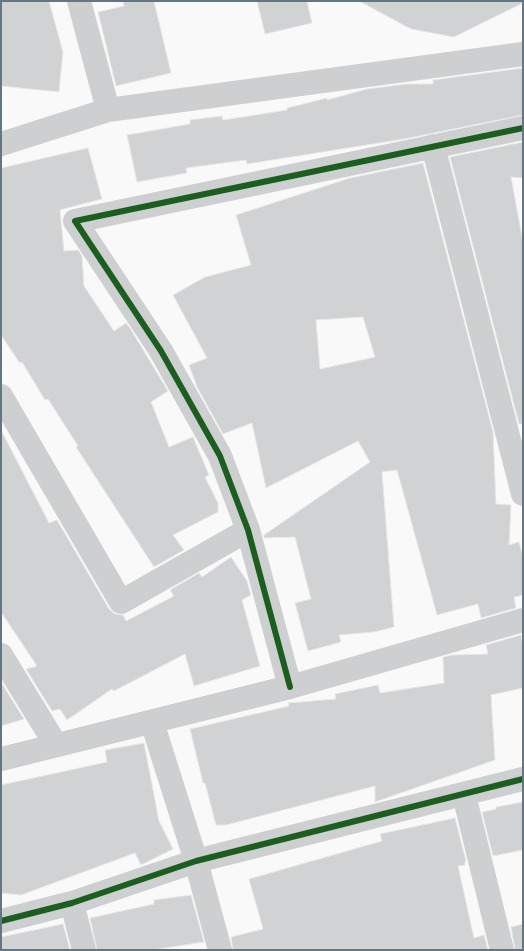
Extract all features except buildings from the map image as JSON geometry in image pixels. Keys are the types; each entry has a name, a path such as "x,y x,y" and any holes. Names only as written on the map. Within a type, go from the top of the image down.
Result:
{"street":[{"path":"79,1 108,110"},
{"path":"1,144 108,110 523,54"},
{"path":"290,687 248,530 220,456 162,351 75,221 523,128"},
{"path":"433,146 519,460 523,494"},
{"path":"1,396 121,602 248,530"},
{"path":"1,759 290,687 523,620"},
{"path":"1,655 56,745"},
{"path":"152,722 196,861 220,950"},
{"path":"1,921 72,903 196,861 523,779"},
{"path":"464,795 502,950"},
{"path":"72,903 84,950"}],"cycle path":[{"path":"290,687 248,530 220,456 161,351 75,221 523,128"},
{"path":"1,921 72,903 196,861 523,779"}]}
